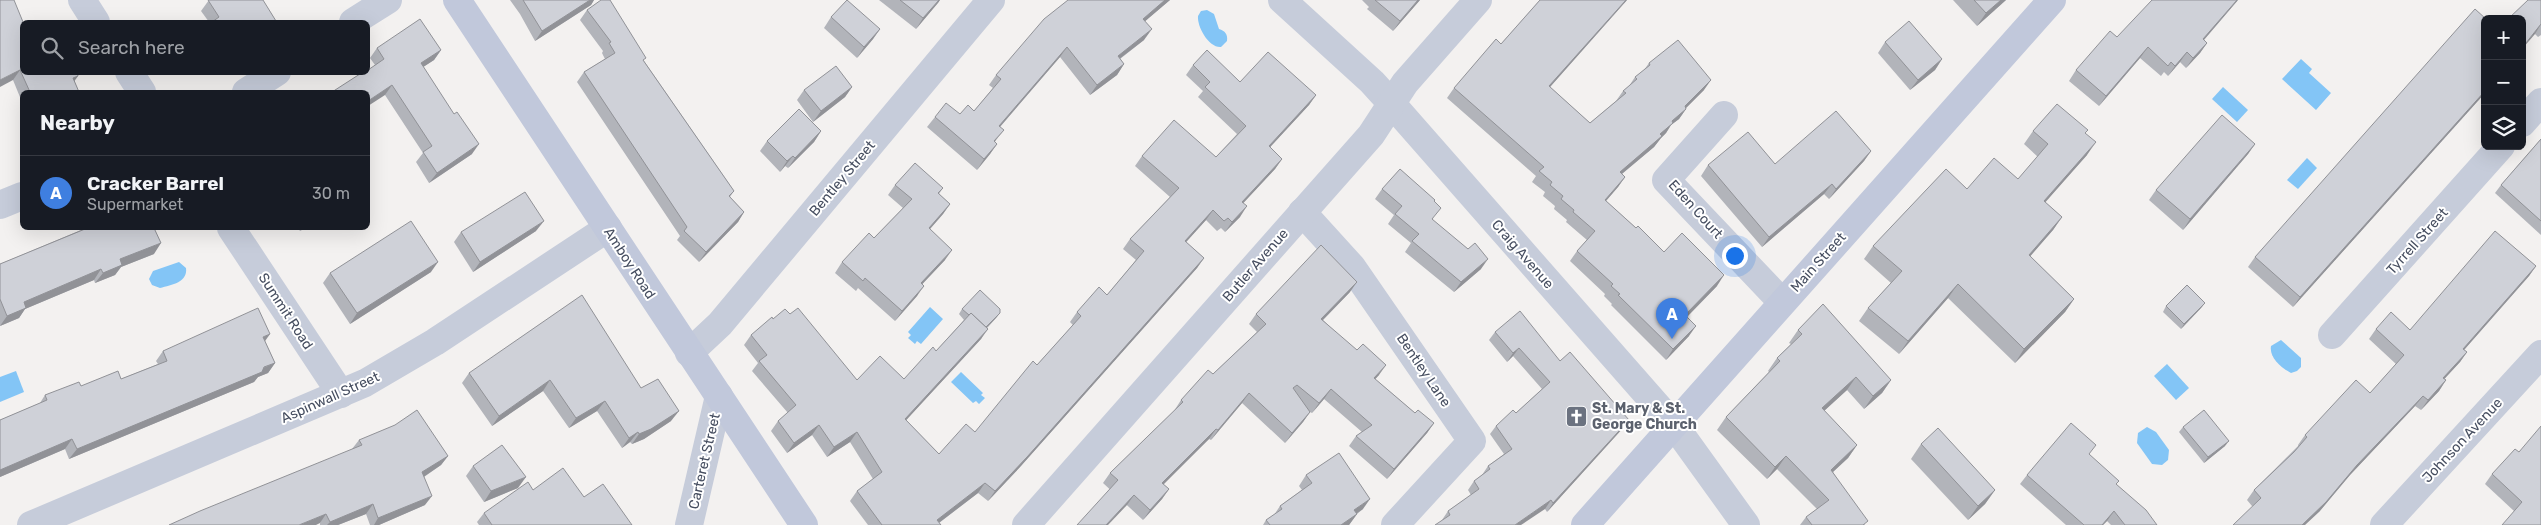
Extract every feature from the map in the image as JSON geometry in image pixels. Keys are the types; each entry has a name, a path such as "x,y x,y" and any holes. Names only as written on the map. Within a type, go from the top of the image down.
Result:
{"street":[{"path":"82,0 95,20"},
{"path":"356,20 388,0"},
{"name":"Amboy Road","path":"457,0 800,524"},
{"name":"Bentley Street","path":"689,352 720,324 991,0"},
{"name":"Craig Avenue","path":"1282,0 1372,82 1392,104 1674,425 1746,525"},
{"name":"Butler Avenue","path":"1026,525 1371,135 1405,83 1478,0"},
{"name":"Main Street","path":"1585,525 2052,0"},
{"path":"131,75 141,90"},
{"path":"249,90 272,75"},
{"path":"2526,119 2541,102"},
{"name":"Eden Court","path":"1724,115 1666,180 1782,302"},
{"name":"Tyrrell Street","path":"2332,335 2497,150"},
{"path":"0,205 20,197"},
{"name":"Bentley Lane","path":"1302,212 1352,267 1472,441 1395,525"},
{"name":"Aspinwall Street","path":"31,525 341,394 410,358 608,228"},
{"name":"Summit Road","path":"232,230 341,394"},
{"name":"Johnson Avenue","path":"2384,525 2541,354"},
{"name":"Carteret Street","path":"689,525 718,396"}],"water":[{"path":"1207,10 1214,14 1219,29 1226,35 1227,41 1221,47 1208,41 1199,26 1198,16 1201,11"},
{"path":"2301,59 2312,69 2309,73 2331,93 2316,110 2282,79"},
{"path":"2223,87 2248,110 2237,122 2212,99"},
{"path":"2307,158 2317,168 2298,189 2287,180"},
{"path":"179,262 186,268 186,273 182,280 160,288 152,285 149,279 153,271"},
{"path":"930,307 943,319 921,344 917,341 915,344 908,338 911,335 908,332"},
{"path":"2281,340 2301,358 2301,367 2297,371 2291,373 2283,368 2274,358 2271,346"},
{"path":"2167,364 2189,388 2176,400 2154,376"},
{"path":"16,371 24,392 0,402 0,377"},
{"path":"961,372 983,393 981,395 985,398 979,404 976,401 973,403 951,382"},
{"path":"2147,427 2156,432 2169,450 2168,460 2162,465 2152,464 2137,443 2138,433"}],"building":[{"path":"0,0 14,0 22,20 20,20 20,70 0,80"},
{"path":"208,0 263,0 275,20 215,20 219,17"},
{"path":"523,0 590,0 542,31"},
{"path":"601,0 610,0 646,58 643,60 734,191 729,196 744,212 706,252 684,231 687,227 584,72 615,53 609,43 611,42 587,10"},
{"path":"847,0 880,29 864,47 831,17"},
{"path":"900,0 939,0 923,18"},
{"path":"1068,0 1165,0 1143,19 1152,29 1118,56 1124,64 1097,85 1067,47 999,126 1004,130 994,141 997,144 984,159 935,117 946,103 960,114 968,105 974,111 1001,79 996,75 1044,19"},
{"path":"1375,0 1418,0 1400,21"},
{"path":"1540,0 1626,0 1549,86 1590,123 1626,93 1623,91 1637,79 1635,77 1650,65 1649,63 1678,40 1711,80 1685,106 1686,109 1672,121 1673,123 1660,134 1662,136 1620,172 1625,177 1605,200 1636,228 1638,226 1664,252 1682,233 1724,275 1685,315 1696,326 1673,349 1618,295 1620,294 1611,286 1613,284 1577,251 1595,231 1561,199 1563,196 1550,185 1552,182 1539,171 1544,167 1454,88 1496,39 1501,44"},
{"path":"1974,0 2001,0 1986,13"},
{"path":"2152,0 2237,0 2203,39 2207,43 2193,58 2187,52 2175,66 2171,62 2168,66 2148,47 2106,96 2076,70 2110,31 2117,37"},
{"path":"2528,0 2541,0 2541,24 2526,43 2526,15 2512,15"},
{"path":"2475,9 2482,15 2481,95 2300,297 2255,257"},
{"path":"420,19 441,50 421,63 454,114 457,112 479,144 437,173 423,152 432,146 392,85 370,100 370,90 335,90 358,75 370,75 370,69 384,59 377,48"},
{"path":"1909,21 1942,59 1918,80 1885,42"},
{"path":"1207,50 1240,82 1268,52 1316,95 1269,146 1282,159 1242,202 1247,206 1232,222 1228,218 1224,221 1213,210 1185,241 1204,258 995,491 985,483 937,520 941,525 882,525 857,491 882,472 857,432 834,447 819,425 794,443 778,421 796,405 759,361 767,355 751,335 772,317 773,319 785,309 790,314 798,308 857,380 880,356 904,379 933,347 936,351 971,313 988,329 905,419 939,454 966,424 975,432 1033,361 1037,365 1081,316 1077,312 1099,287 1107,295 1144,251 1130,239 1179,188 1142,156 1174,120 1216,157 1246,126 1205,87 1210,82 1193,65"},
{"path":"836,66 852,87 821,111 804,90"},
{"path":"22,75 78,75 73,78 78,90 29,90"},
{"path":"2057,104 2088,130 2085,133 2096,142 2044,201 2062,217 2029,255 2074,299 2024,349 1958,284 1908,341 1868,308 1902,271 1873,246 1946,169 1967,189 1994,158 2018,179 2048,144 2033,131"},
{"path":"799,109 821,131 795,158 793,156 787,161 767,141"},
{"path":"1836,111 1871,151 1836,189 1832,184 1769,237 1708,165 1748,132 1775,164"},
{"path":"2222,115 2255,144 2190,219 2156,190"},
{"path":"2541,139 2541,221 2501,185"},
{"path":"915,163 943,188 938,193 950,204 929,228 952,250 921,283 924,286 902,311 865,278 863,281 842,262 869,233 874,238 912,199 895,185"},
{"path":"1400,169 1435,200 1441,208 1432,219 1468,249 1475,243 1488,259 1461,282 1412,241 1419,234 1395,214 1402,206 1382,189"},
{"path":"525,192 544,221 480,262 461,232"},
{"path":"411,221 438,262 357,313 330,273"},
{"path":"83,230 155,230 161,243 120,259 122,265 103,273 101,269 24,302 26,308 7,316 0,299 0,264"},
{"path":"2495,231 2536,266 2463,349 2467,352 2443,378 2446,380 2428,400 2423,396 2357,465 2326,502 2302,525 2233,525 2261,498 2254,490 2294,452 2307,437 2305,435 2356,380 2370,393 2404,355 2376,329 2391,312 2410,330"},
{"path":"1321,245 1357,282 1321,319 1357,350 1363,344 1386,365 1374,378 1415,413 1418,410 1434,423 1394,469 1356,436 1372,425 1331,389 1319,403 1297,385 1293,388 1310,412 1292,433 1249,393 1218,430 1216,429 1162,483 1169,489 1150,510 1134,495 1106,525 1077,525 1118,480 1110,473 1183,402 1181,400 1208,370 1213,374 1266,324 1256,314"},
{"path":"2187,285 2205,303 2184,324 2166,306"},
{"path":"980,290 1000,309 1000,313 986,327 971,313 969,315 962,309"},
{"path":"582,295 641,388 658,379 679,411 651,429 639,434 638,432 629,438 605,401 576,418 550,380 499,416 469,373"},
{"path":"1823,304 1891,380 1873,396 1856,377 1822,408 1857,445 1831,470 1868,521 1863,525 1812,525 1806,517 1829,500 1786,456 1775,467 1726,417 1780,361 1777,358 1802,334 1798,330"},
{"path":"258,308 270,334 263,337 275,363 264,367 262,372 77,449 72,439 0,470 0,420 47,400 45,395 79,382 81,386 118,371 121,379 167,361 163,351"},
{"path":"1520,311 1560,361 1570,352 1629,420 1553,503 1551,500 1515,525 1435,525 1450,515 1448,511 1479,489 1474,481 1490,469 1488,466 1512,449 1496,426 1513,410 1516,413 1550,382 1519,348 1513,353 1495,332"},
{"path":"417,410 448,456 422,472 432,496 378,518 373,504 330,522 326,514 299,525 169,525 362,445 359,440 395,425"},
{"path":"2204,410 2229,441 2208,457 2183,427"},
{"path":"2071,423 2096,445 2089,454 2119,481 2116,484 2146,510 2157,525 2125,525 2114,511 2102,525 2084,525 2027,475"},
{"path":"2541,426 2541,525 2502,525 2522,502 2492,474 2515,449 2519,452"},
{"path":"1938,428 1995,490 1978,506 1921,444"},
{"path":"502,445 526,477 491,491 473,466"},
{"path":"1339,453 1370,499 1354,510 1357,514 1341,525 1270,525 1266,520 1282,509 1280,506 1312,483 1306,475"},
{"path":"563,468 584,497 603,484 632,525 492,525 484,513 528,482 533,490"}],"place":[{"name":"Cracker Barrel","path":"1672,339"},
{"name":"St. Mary & St. George Church","path":"1576,416"}]}
